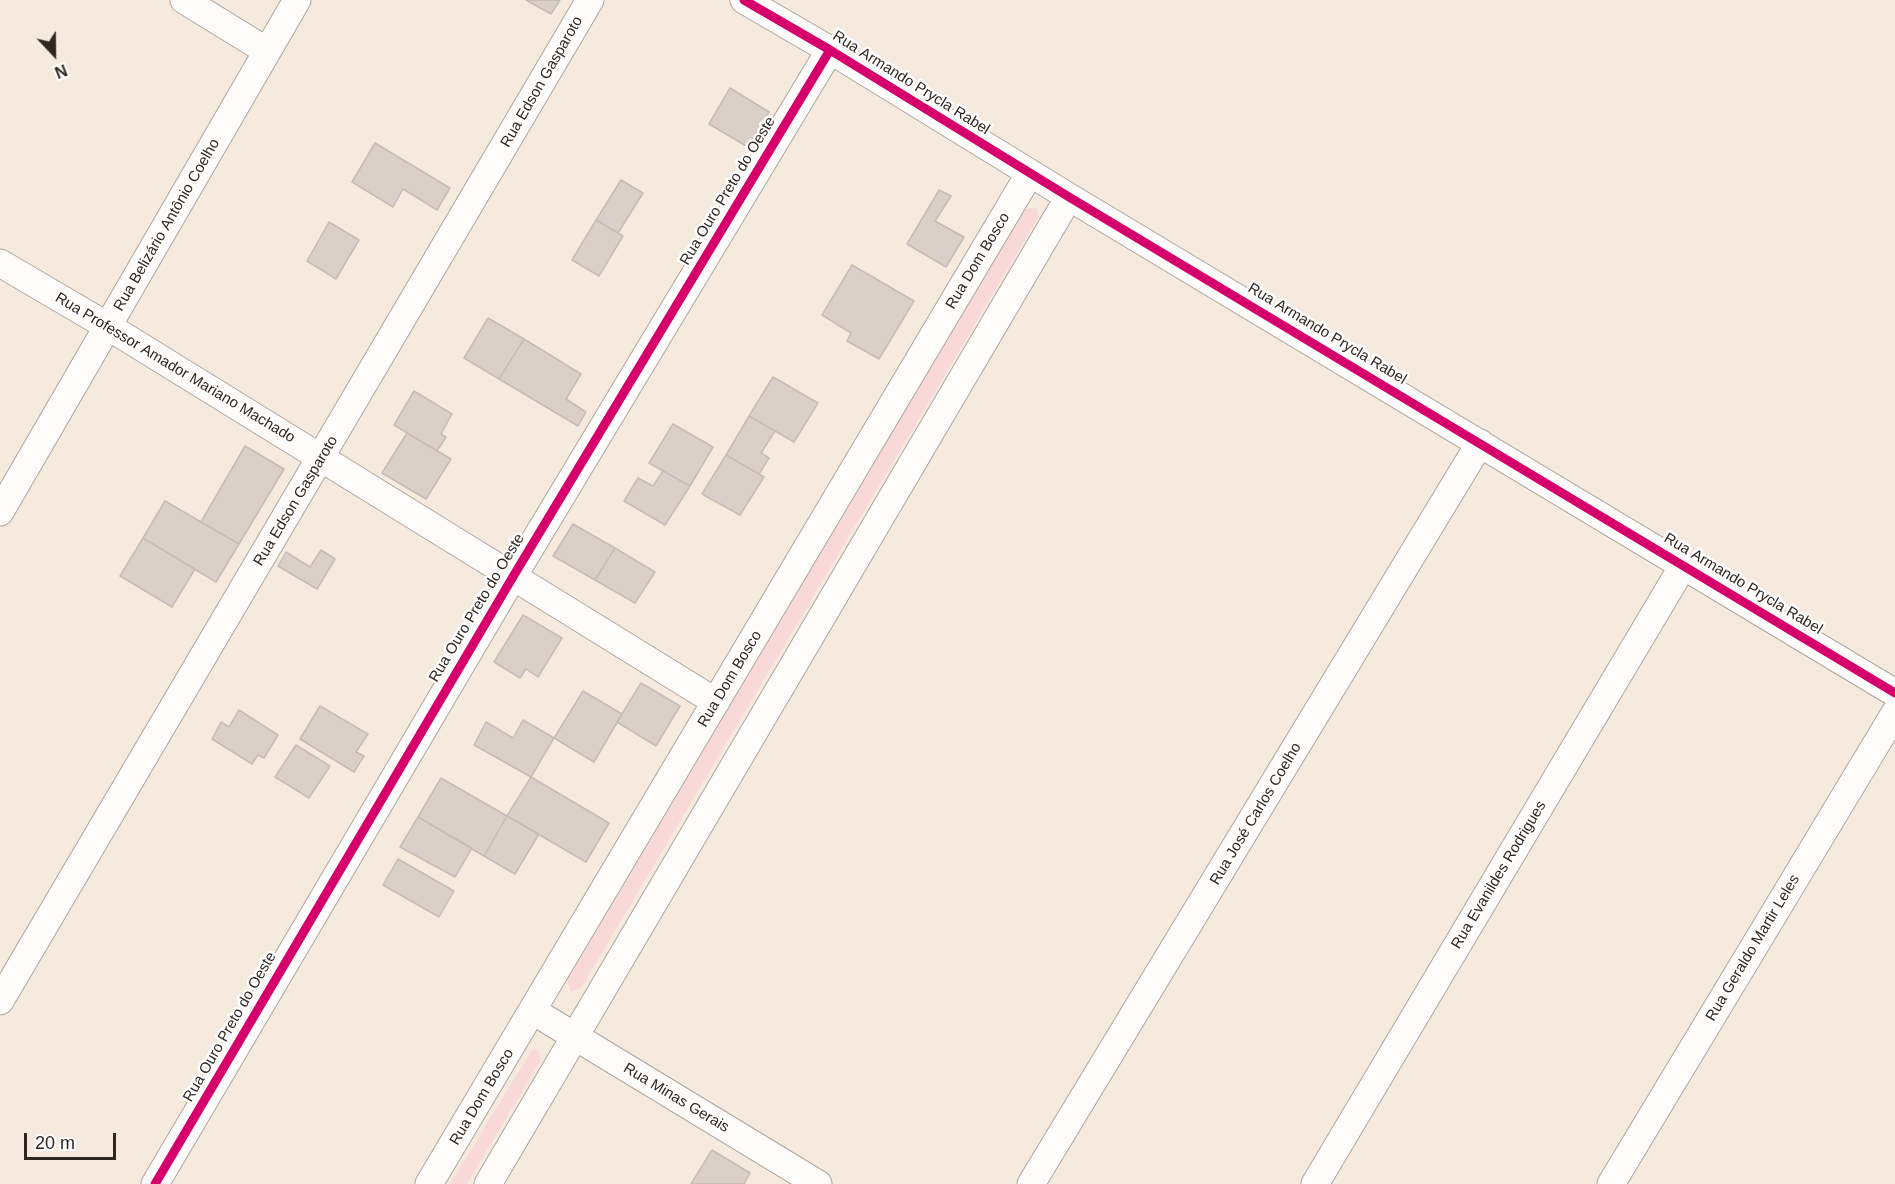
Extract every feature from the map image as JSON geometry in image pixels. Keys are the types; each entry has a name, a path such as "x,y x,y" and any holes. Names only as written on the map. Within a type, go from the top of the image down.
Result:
{"street":[{"path":"184,0 267,51"},
{"name":"Rua Belizário Antônio Coelho","path":"0,512 297,0"},
{"name":"Rua Edson Gasparoto","path":"0,1001 590,0"},
{"name":"Rua Armando Prycla Rabel","path":"744,0 1895,693"},
{"name":"Rua Ouro Preto do Oeste","path":"155,1184 514,575 830,50"},
{"name":"Rua Dom Bosco","path":"429,1184 1030,173"},
{"path":"488,1184 1069,197"},
{"name":"Rua Professor Amador Mariano Machado","path":"0,263 109,327 514,575 716,702"},
{"name":"Rua José Carlos Coelho","path":"1031,1184 1480,443"},
{"name":"Rua Evanildes Rodrigues","path":"1315,1184 1683,566"},
{"name":"Rua Geraldo Martir Leles","path":"1611,1184 1895,713"},
{"name":"Rua Minas Gerais","path":"533,1011 576,1037 776,1173 818,1184"}],"shaded area":[{"path":"1036,208 1038,218 581,988 571,992 567,981 1025,209"},
{"path":"538,1049 541,1060 467,1184 450,1184 531,1051"}],"building":[{"path":"526,0 560,0 551,14"},
{"path":"730,88 769,112 748,147 709,124"},
{"path":"375,143 450,188 437,210 403,189 393,207 352,182"},
{"path":"621,180 643,193 618,233 596,220"},
{"path":"939,190 951,196 935,221 964,237 946,267 907,244"},
{"path":"596,220 623,236 599,276 572,260"},
{"path":"329,222 359,240 336,279 307,261"},
{"path":"852,265 914,301 879,359 847,341 851,333 822,315"},
{"path":"488,318 524,339 499,379 464,358"},
{"path":"524,339 581,374 566,399 586,412 578,426 499,379"},
{"path":"773,377 818,403 794,442 749,416"},
{"path":"414,391 452,414 441,434 446,437 437,451 394,425"},
{"path":"749,416 775,431 761,453 769,458 759,474 726,455"},
{"path":"673,424 713,447 690,486 649,463"},
{"path":"407,433 451,459 426,499 382,473"},
{"path":"245,446 284,469 239,544 201,522"},
{"path":"726,455 764,477 740,515 702,494"},
{"path":"663,471 690,486 665,525 624,501 638,478 653,486"},
{"path":"165,501 239,544 216,582 143,538"},
{"path":"573,524 615,548 595,580 553,556"},
{"path":"143,538 195,569 172,607 120,576"},
{"path":"615,548 655,572 635,603 595,580"},
{"path":"321,550 335,559 317,589 278,566 286,552 310,567"},
{"path":"523,615 562,638 538,677 526,669 520,678 494,662"},
{"path":"641,683 680,706 656,746 617,722"},
{"path":"583,691 622,714 594,762 554,738"},
{"path":"320,706 368,734 356,752 364,756 354,772 300,739"},
{"path":"239,710 278,735 264,758 258,755 252,764 212,739 221,722 229,727"},
{"path":"523,720 554,738 531,777 474,745 486,722 513,738"},
{"path":"296,745 330,766 309,798 275,777"},
{"path":"531,777 609,823 586,862 507,816"},
{"path":"441,778 507,816 484,856 418,817"},
{"path":"507,816 539,834 515,874 484,856"},
{"path":"418,817 472,848 455,877 400,847"},
{"path":"398,859 454,891 439,917 383,885"},
{"path":"712,1150 750,1173 744,1184 691,1184"}],"cycle path":[{"path":"744,0 1895,693"},
{"path":"155,1184 514,575 830,50"}]}
